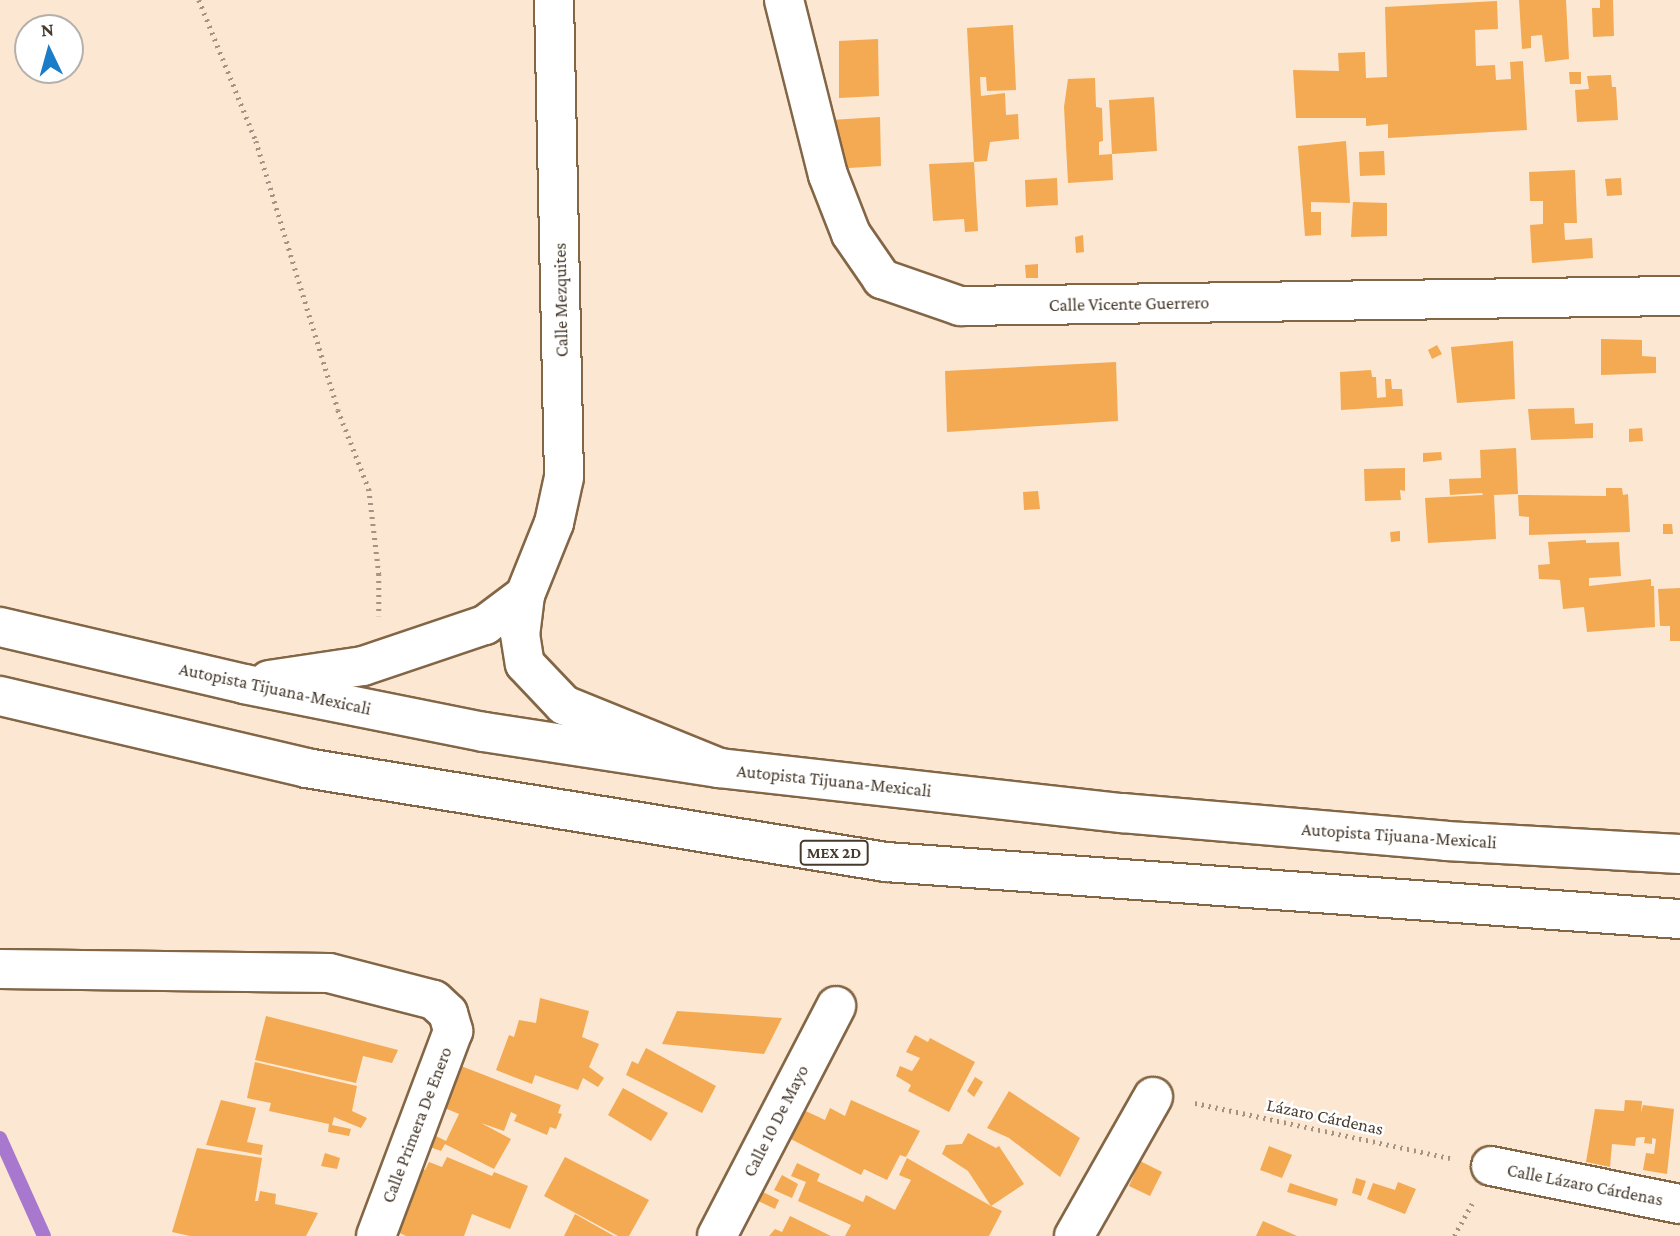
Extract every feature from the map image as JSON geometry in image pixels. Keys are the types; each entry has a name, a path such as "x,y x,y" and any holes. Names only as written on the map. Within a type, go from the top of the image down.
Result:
{"main road":[{"name":"Calle Mezquites","path":"554,0 564,477 554,523 526,595 520,634 525,663 564,705 719,768"},
{"name":"Calle Vicente Guerrero","path":"783,0 828,175 851,234 882,279 960,306 1680,296"},
{"path":"244,684 363,666 485,625 526,595"},
{"name":"Autopista Tijuana-Mexicali","path":"0,627 244,684 484,732 719,768 1135,815 1446,841 1680,854"},
{"name":"MEX 2D","path":"0,696 306,768 886,862 1680,919"},
{"name":"Calle Primera De Enero","path":"0,969 329,973 434,1000 448,1013 453,1031 376,1236"},
{"name":"Calle 10 De Mayo","path":"717,1236 836,1006"},
{"path":"1074,1236 1153,1097"},
{"name":"Calle Lázaro Cárdenas","path":"1490,1166 1680,1204"}],"path":[{"path":"199,0 256,141 338,410 369,489 379,574 378,610 384,659"},
{"name":"Lázaro Cárdenas","path":"1153,1097 1172,1098 1490,1166"}],"building":[{"path":"1519,0 1566,0 1569,59 1545,62 1542,35 1531,36 1531,48 1522,49"},
{"path":"1600,0 1613,0 1614,36 1593,37 1592,8 1600,8"},
{"path":"1497,1 1498,29 1475,30 1476,66 1495,65 1496,80 1511,79 1510,62 1523,61 1527,130 1388,138 1388,124 1366,126 1366,118 1296,118 1293,70 1339,71 1338,53 1365,52 1366,78 1387,77 1385,7"},
{"path":"1013,25 1016,90 987,91 986,77 980,77 981,96 1005,93 1006,115 1018,114 1019,139 990,142 987,161 974,162 967,28"},
{"path":"878,39 879,96 839,98 839,41"},
{"path":"1569,72 1581,72 1581,84 1570,84"},
{"path":"1611,75 1612,87 1616,87 1618,120 1577,122 1575,90 1589,89 1587,76"},
{"path":"1095,78 1096,107 1102,108 1103,141 1099,142 1099,155 1112,154 1113,180 1068,183 1064,107 1068,79"},
{"path":"1154,97 1157,151 1112,154 1109,100"},
{"path":"880,117 881,166 833,169 831,120"},
{"path":"1346,141 1350,203 1311,202 1311,212 1321,212 1321,235 1305,236 1298,146"},
{"path":"1384,151 1385,175 1360,176 1359,152"},
{"path":"974,162 978,231 965,232 964,219 933,221 929,164"},
{"path":"1575,170 1577,223 1564,223 1565,240 1592,238 1593,258 1532,263 1530,225 1543,224 1543,201 1530,201 1529,172"},
{"path":"1057,178 1058,205 1026,207 1025,180"},
{"path":"1621,178 1622,195 1607,196 1605,179"},
{"path":"1353,202 1387,203 1387,236 1351,237"},
{"path":"1083,235 1084,252 1076,253 1075,237"},
{"path":"1038,264 1038,278 1026,278 1025,265"},
{"path":"1601,339 1642,340 1642,356 1656,357 1656,373 1601,375"},
{"path":"1513,341 1515,399 1457,403 1451,347"},
{"path":"1437,345 1442,354 1432,359 1428,350"},
{"path":"1116,362 1118,421 947,432 945,371"},
{"path":"1371,370 1372,377 1376,377 1377,398 1386,397 1385,379 1391,379 1392,389 1402,389 1403,406 1341,410 1340,372"},
{"path":"1574,408 1575,424 1593,423 1593,438 1531,440 1528,409"},
{"path":"1642,428 1643,441 1629,442 1629,429"},
{"path":"1516,448 1518,494 1494,495 1496,539 1428,543 1425,498 1483,495 1450,495 1449,479 1481,478 1480,450"},
{"path":"1441,452 1442,460 1423,462 1423,453"},
{"path":"1405,468 1405,491 1400,490 1401,500 1365,501 1364,469"},
{"path":"1606,488 1622,488 1623,495 1628,494 1630,532 1529,535 1529,517 1519,516 1518,495 1606,496"},
{"path":"1038,491 1040,509 1024,510 1023,492"},
{"path":"1663,524 1672,524 1673,534 1663,534"},
{"path":"1400,531 1400,541 1391,542 1390,532"},
{"path":"1586,540 1586,543 1619,542 1621,576 1589,578 1589,586 1651,579 1651,586 1654,586 1655,627 1587,632 1584,607 1563,609 1560,580 1539,579 1538,565 1550,564 1548,542"},
{"path":"1680,588 1680,641 1670,641 1670,626 1660,626 1658,589"},
{"path":"540,998 589,1011 582,1037 599,1044 589,1067 604,1078 598,1087 583,1078 578,1090 535,1075 532,1084 496,1070 509,1035 514,1037 519,1020 536,1023"},
{"path":"677,1011 782,1018 764,1054 662,1044"},
{"path":"266,1016 398,1050 392,1063 363,1056 356,1083 255,1060"},
{"path":"456,1034 471,1039 461,1066 561,1105 558,1113 562,1114 556,1129 550,1127 547,1135 514,1121 517,1115 511,1112 504,1131 481,1123 511,1139 494,1169 445,1144 441,1151 427,1146 432,1134 446,1141 459,1114 428,1101"},
{"path":"915,1035 928,1042 930,1038 975,1062 949,1112 908,1091 911,1085 896,1076 900,1066 912,1071 920,1058 906,1052"},
{"path":"646,1048 716,1086 702,1113 626,1075 632,1061 638,1064"},
{"path":"255,1062 357,1086 352,1111 367,1118 361,1128 334,1117 332,1125 351,1129 349,1136 328,1132 329,1124 269,1111 271,1103 247,1098"},
{"path":"975,1077 983,1082 974,1097 967,1091"},
{"path":"623,1088 668,1113 651,1141 608,1115"},
{"path":"1009,1091 1080,1138 1060,1177 1009,1138 987,1128"},
{"path":"221,1100 256,1108 247,1142 263,1145 261,1155 206,1145"},
{"path":"851,1100 920,1131 906,1157 900,1155 887,1180 864,1169 861,1175 783,1135 797,1107 825,1120 830,1108 845,1116"},
{"path":"1625,1100 1642,1101 1641,1113 1643,1105 1674,1109 1667,1174 1643,1170 1646,1153 1654,1154 1656,1139 1652,1138 1652,1144 1644,1143 1645,1137 1641,1137 1636,1138 1635,1146 1612,1144 1610,1167 1586,1162 1595,1109 1624,1111"},
{"path":"968,1133 996,1148 999,1146 1024,1184 991,1206 968,1171 942,1154 946,1145 962,1144"},
{"path":"1269,1146 1292,1155 1282,1178 1260,1170"},
{"path":"197,1148 262,1158 255,1201 258,1201 260,1191 276,1194 275,1204 318,1213 306,1236 190,1236 172,1232"},
{"path":"325,1153 340,1158 337,1169 321,1166"},
{"path":"447,1157 492,1176 494,1172 528,1186 510,1229 472,1214 464,1236 406,1236 385,1226 403,1162 425,1170 429,1162 442,1167"},
{"path":"565,1157 649,1200 629,1236 618,1236 544,1196"},
{"path":"907,1158 1002,1211 989,1236 845,1236 851,1225 798,1201 806,1182 791,1176 797,1163 820,1174 817,1181 863,1202 866,1195 895,1210 911,1180 899,1175"},
{"path":"1140,1161 1162,1172 1150,1196 1129,1186"},
{"path":"782,1175 798,1184 792,1198 774,1190"},
{"path":"1356,1178 1366,1181 1361,1196 1352,1193"},
{"path":"1398,1182 1416,1189 1405,1214 1367,1199 1373,1183 1395,1190"},
{"path":"1290,1183 1338,1199 1336,1206 1287,1192"},
{"path":"755,1188 779,1200 775,1209 750,1197"},
{"path":"575,1214 614,1236 564,1236"},
{"path":"790,1216 831,1236 769,1236 775,1229 782,1232"},
{"path":"1263,1221 1297,1236 1256,1236"}],"waterway":[{"path":"0,1138 44,1236"}]}
